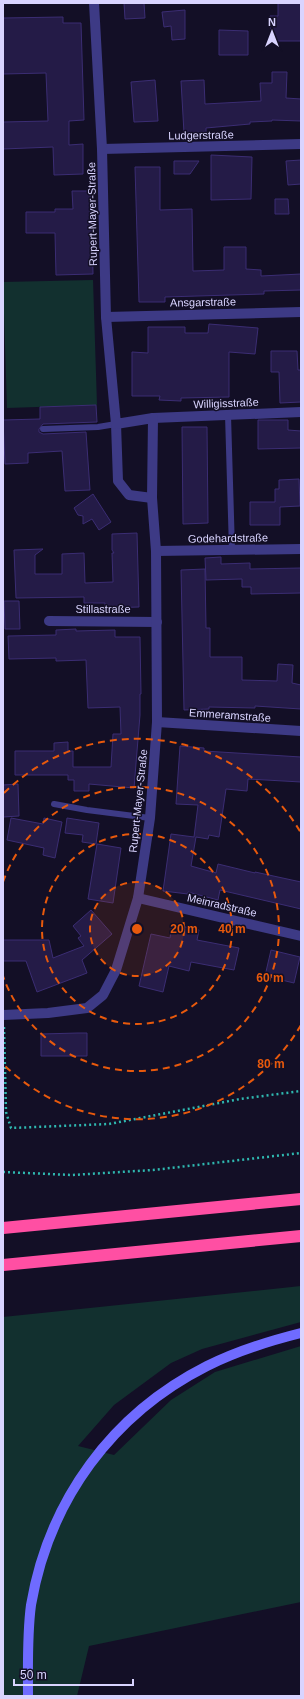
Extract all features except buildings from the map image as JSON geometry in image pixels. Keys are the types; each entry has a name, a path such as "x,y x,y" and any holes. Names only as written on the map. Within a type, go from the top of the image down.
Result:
{"highway":[{"path":"3,1228 301,1199"},
{"path":"6,1266 301,1236"}],"street":[{"name":"Rupert-Mayer-Straße","path":"94,3 102,149 106,317 116,424 118,481 129,495 152,498"},
{"name":"Ludgerstraße","path":"102,149 301,144"},
{"name":"Ansgarstraße","path":"106,317 301,312"},
{"name":"Willigisstraße","path":"153,418 301,412"},
{"name":"Rupert-Mayer-Straße","path":"4,1015 48,1013 87,1008 103,995 116,970 138,898 150,818 157,722 156,551 152,498 153,418"},
{"path":"116,424 153,418"},
{"name":"Godehardstraße","path":"156,551 301,549"},
{"name":"Stillastraße","path":"49,621 157,622"},
{"name":"Emmeramstraße","path":"157,722 301,731"},
{"name":"Meinradstraße","path":"138,898 301,936"},
{"path":"28,1696 30,1621 39,1572 48,1541 59,1517 89,1466 124,1424 158,1396 181,1381 233,1354 301,1333"}],"lane":[{"path":"228,415 232,550"},
{"path":"43,429 98,427 116,424"},
{"path":"54,804 150,818"}],"path":[{"path":"4,1015 6,1112 11,1128 109,1124 240,1099 301,1091"},
{"path":"3,1172 72,1175 146,1170 301,1153"}],"green space":[{"path":"93,280 97,405 7,408 3,282"},
{"path":"301,1286 301,1322 202,1349 171,1363 114,1405 78,1446 114,1455 171,1400 215,1372 301,1346 301,1602 89,1646 77,1696 3,1696 3,1317"}]}
